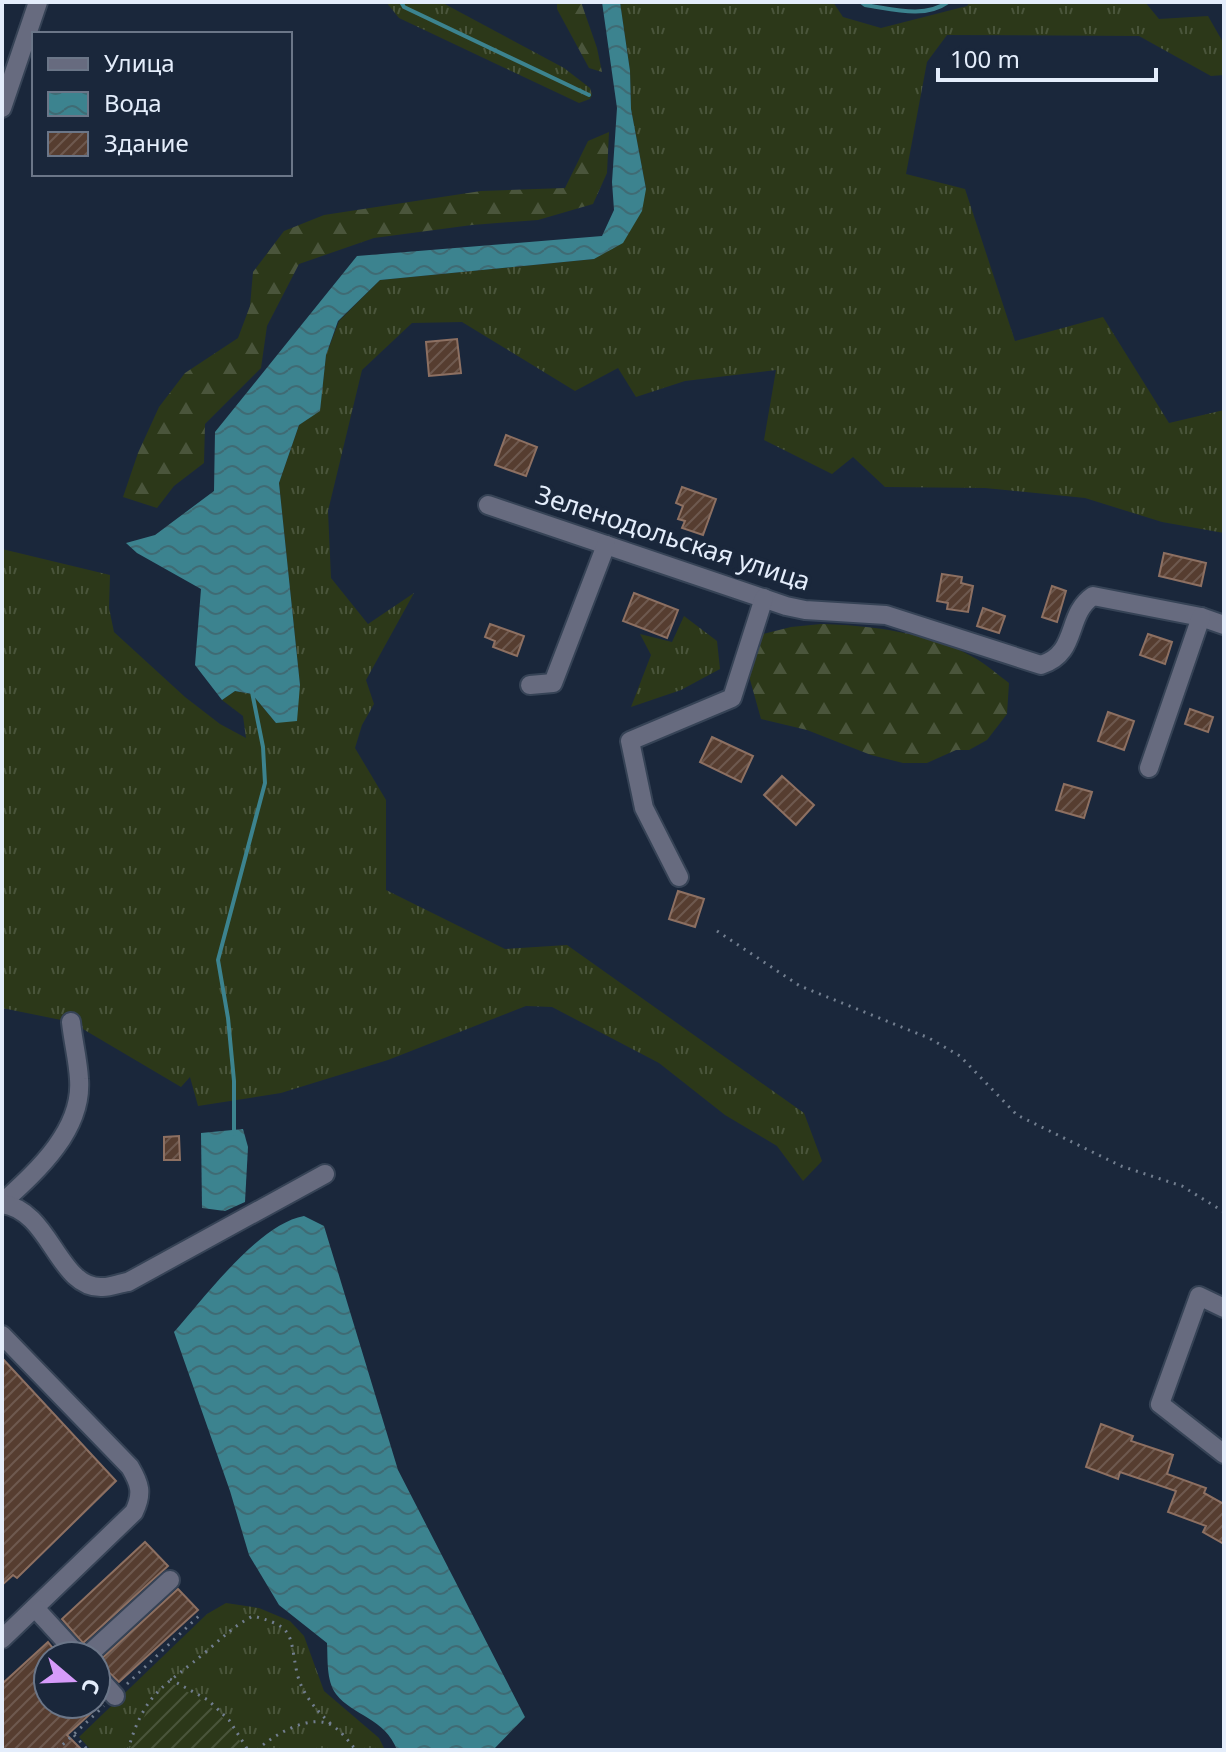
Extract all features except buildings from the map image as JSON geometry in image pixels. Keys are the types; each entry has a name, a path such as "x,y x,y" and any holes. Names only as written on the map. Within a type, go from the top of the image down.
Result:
{"street":[{"path":"2,108 38,2"},
{"name":"Зеленодольская улица","path":"488,505 805,610 886,615 952,639 1041,665 1054,661 1064,650 1083,603 1093,596 1201,617 1224,625"},
{"path":"530,685 553,683 606,545"},
{"path":"679,877 644,808 630,741 732,698 764,598"},
{"path":"1149,768 1201,617"},
{"path":"2,1203 28,1180 64,1137 76,1109 80,1081 71,1022"},
{"path":"2,1203 16,1205 33,1217 80,1280 102,1287 128,1282 325,1174"},
{"path":"1224,1308 1199,1296 1160,1404 1224,1454"},
{"path":"2,1335 130,1467 140,1484 140,1500 134,1512 2,1639"},
{"path":"104,1640 170,1580"},
{"path":"35,1608 64,1640"},
{"path":"112,1693 115,1696"}],"path":[{"path":"717,931 800,986 929,1038 960,1056 1017,1115 1121,1166 1182,1186 1224,1212"},
{"path":"57,1750 201,1614"},
{"path":"128,1750 134,1729 151,1696 236,1625 253,1616 283,1627 292,1638 297,1674 305,1694 316,1710 356,1750"},
{"path":"170,1679 208,1700 229,1720 248,1750"},
{"path":"257,1750 276,1734 293,1727 320,1722 331,1724"},
{"path":"74,1735 88,1750"}],"green space":[{"path":"386,2 441,2 564,68 590,88 592,95 579,103 399,18"},
{"path":"557,2 581,2 602,72 589,68 557,9"},
{"path":"620,2 833,2 843,17 881,28 967,6 970,2 1145,2 1159,19 1208,16 1224,44 1224,75 1211,76 1139,36 947,35 927,62 906,174 965,189 1015,341 1103,317 1169,423 1224,410 1224,533 1162,522 1085,498 985,488 885,487 853,457 832,474 764,440 776,370 685,381 636,397 618,368 575,391 462,322 412,323 362,370 328,511 331,578 368,624 414,593 366,680 374,704 362,725 355,748 386,800 386,890 505,949 567,945 804,1113 822,1161 803,1181 777,1146 725,1115 659,1063 552,1007 526,1006 388,1060 281,1093 198,1106 190,1077 181,1087 71,1022 2,1008 2,549 110,575 109,608 114,632 185,697 220,724 246,738 243,716 222,700 235,691 252,694 276,723 300,685 279,483 299,425 320,410 326,355 339,321 380,280 594,259 646,189 631,109 630,71"},
{"path":"609,132 607,173 593,204 538,220 374,238 299,264 267,326 261,368 205,424 204,463 174,486 157,508 123,497 138,453 159,407 185,373 238,338 250,306 253,272 284,231 324,215 481,191 565,188 588,141"},
{"path":"684,616 717,641 720,669 681,690 631,707 651,655 640,634 672,642"},
{"path":"821,624 899,632 957,649 1009,683 1007,714 987,740 969,750 956,750 927,763 903,763 871,755 807,730 761,719 747,669 763,634"},
{"path":"226,1603 259,1608 290,1621 304,1636 324,1691 379,1738 385,1750 91,1750 79,1737 97,1720 112,1720 112,1705 207,1614"},
{"path":"173,1684 223,1718 244,1750 129,1750 151,1702 166,1685"}],"water":[{"path":"602,2 620,2 630,71 631,109 646,189 642,211 623,243 594,259 380,280 338,321 326,355 320,411 299,425 279,483 300,685 297,721 276,723 252,694 235,691 222,700 195,665 201,589 137,553 126,543 155,535 214,491 215,432 357,256 602,236 614,210 612,182 617,108"},
{"path":"243,1129 248,1147 245,1202 225,1211 202,1208 201,1133"},
{"path":"304,1216 324,1226 398,1470 525,1717 493,1750 397,1750 385,1731 336,1694 329,1676 327,1643 279,1605 249,1555 174,1332 251,1247 287,1222"}],"waterway":[{"path":"401,2 404,7 589,95"},
{"path":"861,2 908,11 929,10 948,2"},
{"path":"234,1134 234,1081 218,960 265,783 263,747 252,692"}]}
